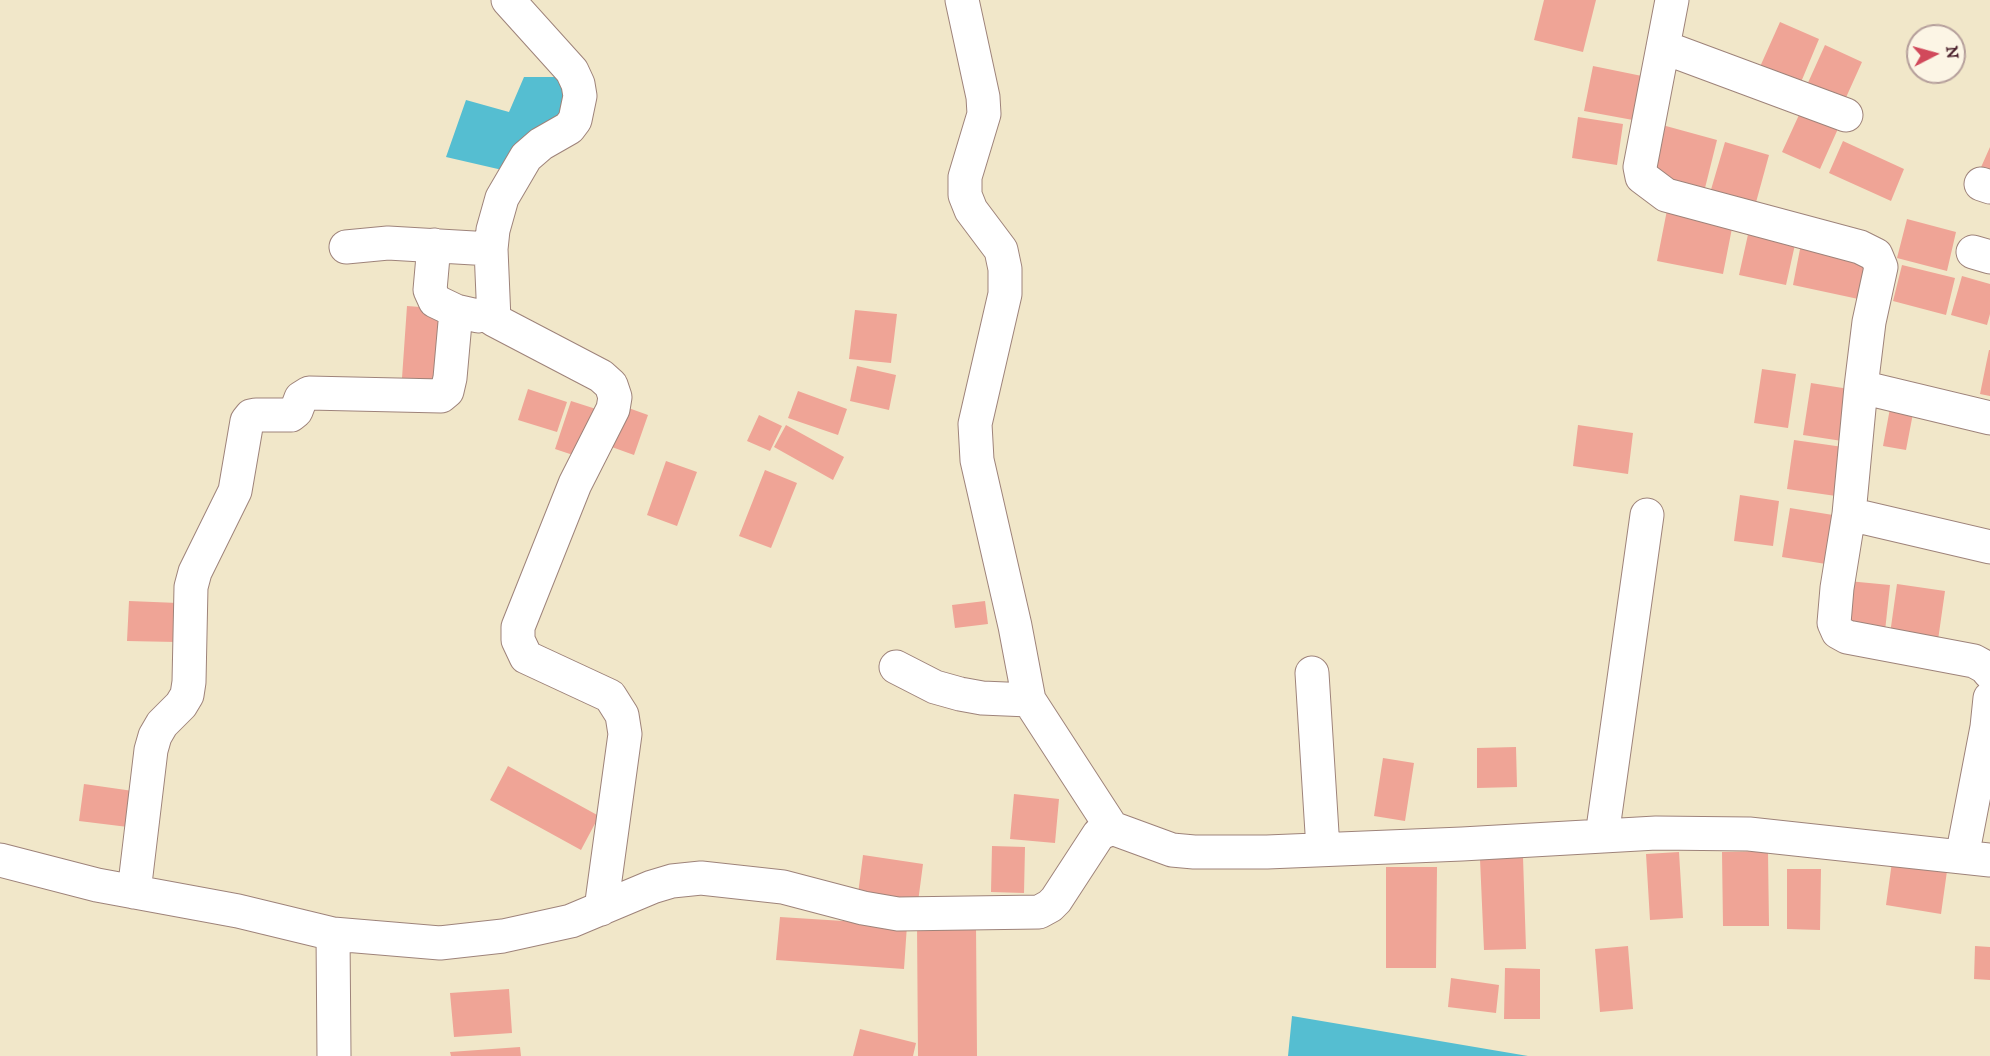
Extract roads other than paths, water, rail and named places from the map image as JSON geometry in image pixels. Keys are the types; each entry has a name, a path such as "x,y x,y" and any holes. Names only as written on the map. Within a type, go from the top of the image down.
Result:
{"street":[{"path":"494,320 491,249 493,230 502,198 526,157 542,144 569,128 575,120 580,96 572,71 508,0"},
{"path":"962,0 983,97 984,114 965,177 965,195 971,210 1001,250 1005,269 1005,294 975,424 977,460 1015,626 1029,700 1112,828 1172,850 1267,852 1656,833 1749,834 1976,859 1990,698"},
{"path":"1672,0 1640,167 1642,177 1666,195 1860,247 1876,255 1881,267 1869,322 1861,387 1849,514 1835,612 1834,623 1838,632 1847,637 1974,661 1990,673"},
{"path":"1663,47 1846,115"},
{"path":"346,247 388,243 491,249"},
{"path":"434,245 430,290 432,296 440,304 456,311 494,320 601,376 611,385 615,397 614,408 575,484 518,627 518,640 526,657 610,696 622,715 625,734 601,909"},
{"path":"134,892 151,750 162,724 181,705 187,695 191,587 195,572 235,491 248,421 251,416 256,415 291,415 296,411 301,398 309,393 441,396 447,391 450,378 456,311"},
{"path":"1861,387 1990,418"},
{"path":"1849,514 1990,547"},
{"path":"1602,836 1647,515"},
{"path":"897,667 935,687 960,694 982,698 1029,700"},
{"path":"1312,674 1323,849"},
{"path":"0,860 97,885 238,911 333,934 440,943 503,936 571,921 652,887 672,881 701,878 783,887 863,908 898,914 1039,912 1056,900 1099,834 1112,828"},
{"path":"333,934 334,1056"}],"water":[{"path":"524,77 568,77 568,118 520,140 511,172 446,157 466,100 509,112"},
{"path":"1292,1016 1528,1056 1288,1056"}]}
